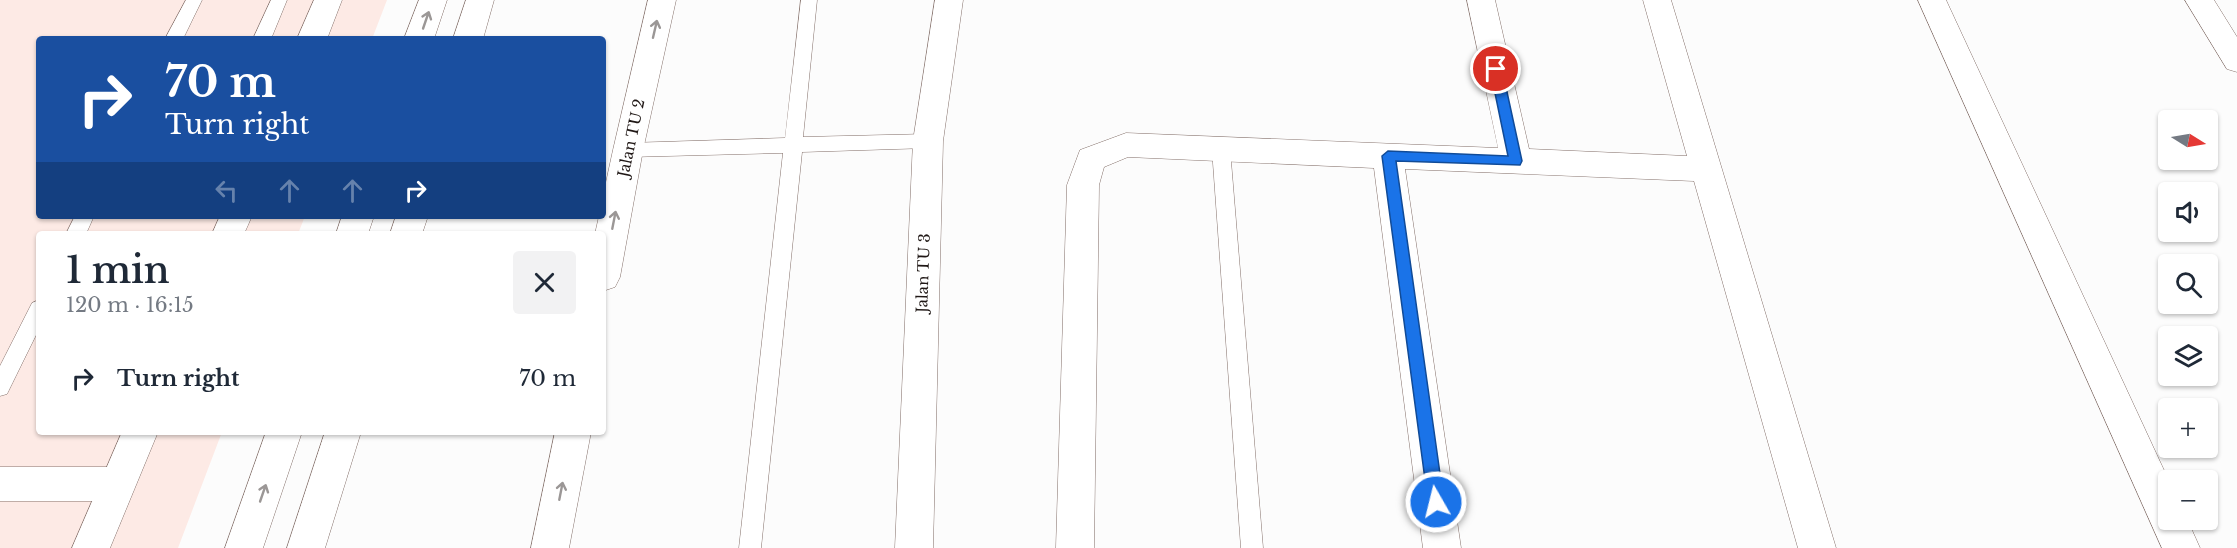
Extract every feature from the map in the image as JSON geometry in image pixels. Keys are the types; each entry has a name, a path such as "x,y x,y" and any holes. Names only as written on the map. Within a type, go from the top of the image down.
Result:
{"street":[{"path":"313,36 328,0"},
{"path":"420,36 433,0"},
{"path":"469,36 480,0"},
{"name":"Jalan TU 2","path":"606,262 628,150 662,0"},
{"name":"Jalan TU 3","path":"914,548 928,141 949,0"},
{"path":"1481,0 1516,161"},
{"path":"1657,0 1817,548"},
{"path":"1932,0 2181,548"},
{"path":"2199,0 2237,62"},
{"path":"1075,548 1083,185 1091,159 1126,145 1705,169"},
{"path":"1388,156 1442,548"},
{"path":"91,548 139,435"},
{"path":"243,548 283,435"},
{"path":"306,548 342,435"},
{"path":"550,548 572,435"},
{"path":"0,484 117,483"}],"lane":[{"path":"176,36 194,0"},
{"path":"263,36 279,0"},
{"path":"750,548 809,0"},
{"path":"628,150 928,141"},
{"path":"1221,149 1252,548"},
{"path":"0,387 36,315"}],"shaded area":[{"path":"0,0 387,0 373,36 36,36 36,219 304,219 299,231 36,231 36,435 221,435 178,548 0,548"}],"route":[{"path":"1436,502 1388,156 1516,161 1496,69"}]}
